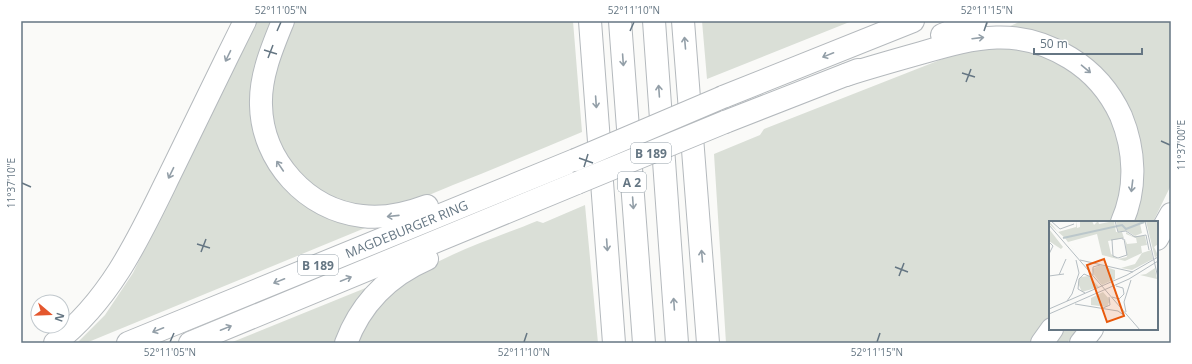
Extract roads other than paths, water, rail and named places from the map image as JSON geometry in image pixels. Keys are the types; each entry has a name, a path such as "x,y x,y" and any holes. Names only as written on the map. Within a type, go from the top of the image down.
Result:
{"highway":[{"path":"56,343 86,316 99,301 120,270 142,232 245,21"},
{"path":"283,21 266,67 261,94 262,116 267,140 276,159 288,177 320,203 345,212 362,216 378,217 410,213 486,182 509,186"},
{"path":"590,21 613,337"},
{"name":"A 2","path":"620,21 644,343"},
{"name":"A 2","path":"654,21 677,343"},
{"path":"683,21 708,343"},
{"name":"MAGDEBURGER RING","path":"128,343 913,21"},
{"name":"B 189","path":"846,75 976,21"},
{"path":"846,75 968,39 985,37 1006,37 1035,41 1063,54 1079,63 1099,82 1111,98 1122,120 1131,151 1133,174 1130,196 1122,221"},
{"name":"MAGDEBURGER RING","path":"190,343 725,122 846,75"},
{"path":"346,343 358,317 376,293 388,282 420,262 503,226 510,212"},
{"path":"1158,237 1171,214"},
{"path":"1042,343 1051,330"},
{"path":"1081,343 1091,330"}]}
